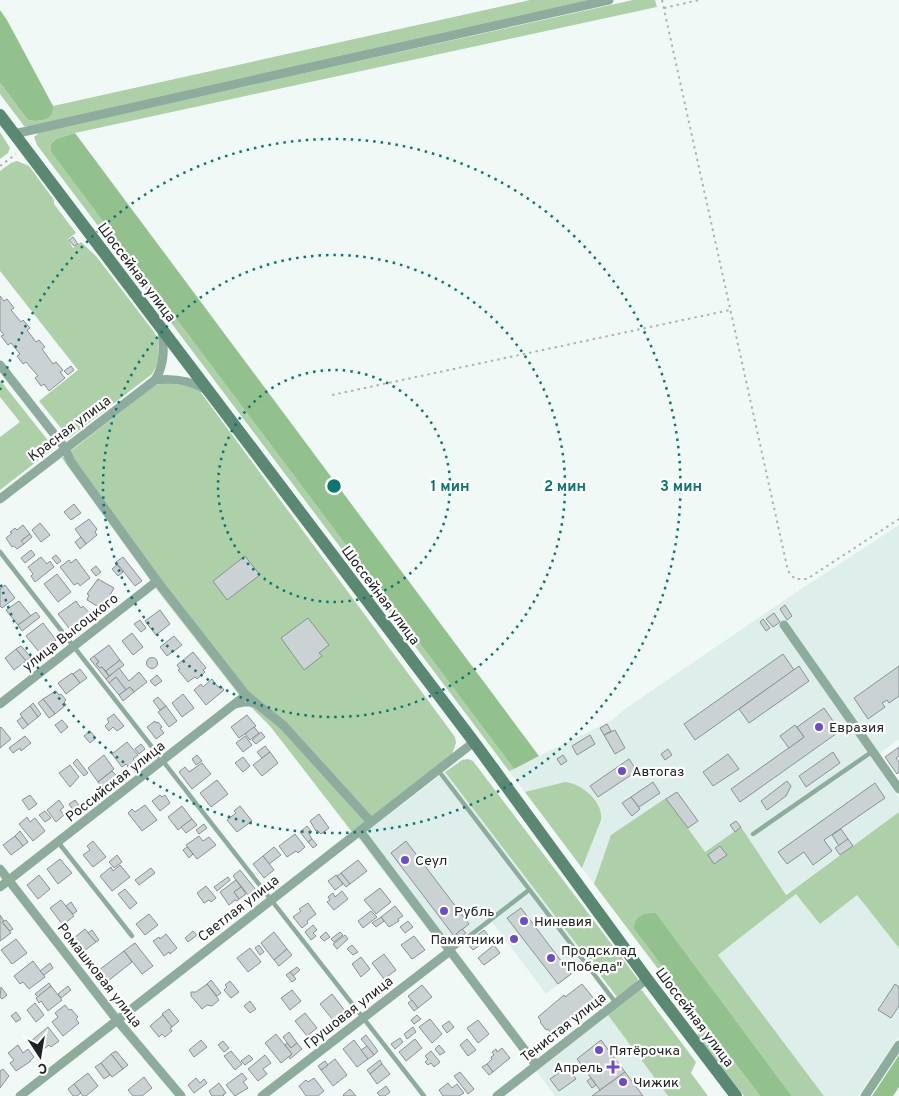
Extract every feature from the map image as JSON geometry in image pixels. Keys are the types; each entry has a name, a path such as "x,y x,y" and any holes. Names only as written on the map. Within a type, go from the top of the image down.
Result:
{"main road":[{"name":"Шоссейная улица","path":"0,116 474,742 647,979 736,1096"}],"street":[{"path":"14,134 609,0"},
{"path":"155,380 162,366 164,356 162,330"},
{"path":"0,365 65,448 71,462 157,581 246,695 283,725 371,822"},
{"path":"155,380 186,381 208,390"},
{"name":"Красная улица","path":"0,499 155,380"},
{"name":"улица Высоцкого","path":"0,704 157,581"},
{"path":"784,625 899,789"},
{"name":"Российская улица","path":"0,887 246,695"},
{"name":"Светлая улица","path":"20,1096 474,742"},
{"path":"360,831 536,1065"},
{"name":"Ромашковая улица","path":"0,869 117,1020 181,1096"},
{"name":"Грушовая улица","path":"262,1096 450,950"},
{"name":"Тенистая улица","path":"497,1096 647,979"},
{"path":"865,1096 899,1045"}],"lane":[{"path":"0,552 424,1096"},
{"path":"226,711 240,705 259,705"},
{"path":"753,834 873,752"},
{"path":"438,770 616,1003"},
{"path":"58,842 132,936"},
{"path":"450,950 529,890"}],"path":[{"path":"662,0 788,571 795,579 807,579 899,519"},
{"path":"664,8 699,0"},
{"path":"0,166 24,148"},
{"path":"332,395 730,310"}],"shaded area":[{"path":"899,525 899,739 872,759 899,798 899,812 785,895 741,828 705,852 611,835 594,884 509,771 612,720 625,709 786,599"},
{"path":"445,772 589,961 546,994 492,922 448,956 358,838"},
{"path":"796,894 857,895 899,948 899,1036 858,1096 824,1096 718,955"},
{"path":"608,1015 668,1096 555,1096 536,1071"}],"green space":[{"path":"530,0 593,0 28,127 24,126 0,94 0,83 28,120 41,120 50,116 53,112 53,106"},
{"path":"633,0 655,0 657,7 75,133 56,139 51,144 51,152 514,769 509,771 37,145 34,137 40,132"},
{"path":"0,10 53,106 52,114 45,120 28,120 0,83"},
{"path":"0,132 10,148 8,153 0,159"},
{"path":"75,133 539,756 514,769 51,152 51,144 56,139"},
{"path":"17,161 29,166 76,233 68,239 73,248 81,242 96,256 158,339 159,357 152,374 69,438 39,401 78,370 0,271 0,171"},
{"path":"0,380 54,448 0,490 0,437 20,422 0,397"},
{"path":"167,383 189,386 199,390 455,737 456,743 452,754 352,832 270,726 240,696 161,595 62,458 155,385"},
{"path":"468,759 473,761 638,979 637,982 617,997 445,772 462,760"},
{"path":"565,782 578,786 590,795 599,806 601,813 601,820 582,868 525,792"},
{"path":"666,798 705,852 741,827 786,895 899,812 899,948 857,895 820,924 796,894 718,955 824,1096 792,1096 656,913 634,929 760,1096 744,1096 697,1035 704,1030 594,884 611,835"},
{"path":"656,913 792,1096 760,1096 634,929 634,924 638,918 644,914"},
{"path":"641,989 696,1062 691,1073 708,1096 668,1096 608,1015"},
{"path":"899,1055 899,1087 893,1096 872,1096"}],"building":[{"path":"73,237 78,244 74,246 69,240"},
{"path":"0,296 4,301 7,299 14,308 11,310 21,322 23,320 30,328 27,330 36,342 39,340 45,347 42,349 53,364 56,362 63,370 60,372 65,378 49,391 44,384 41,386 35,378 38,376 26,362 23,364 17,356 20,354 11,343 8,345 1,336 4,335 0,330"},
{"path":"71,366 74,370 68,375 64,371"},
{"path":"74,504 81,513 71,520 64,512"},
{"path":"89,519 97,529 95,532 97,535 86,544 75,529"},
{"path":"40,523 50,535 41,542 32,530"},
{"path":"23,525 30,534 21,541 24,544 17,549 14,546 12,547 6,538 15,528 17,530"},
{"path":"30,534 32,537 24,544 21,541"},
{"path":"81,537 86,544 80,549 75,542"},
{"path":"31,550 35,555 25,563 21,558"},
{"path":"56,555 61,561 57,564 52,558"},
{"path":"245,556 260,575 227,600 213,581"},
{"path":"41,557 47,564 50,561 54,567 35,582 31,576 33,574 28,567"},
{"path":"123,557 142,581 135,586 116,562"},
{"path":"76,559 90,578 80,586 78,583 74,585 60,567 69,560 71,563"},
{"path":"117,565 123,572 118,576 112,569"},
{"path":"96,566 101,572 96,576 91,570"},
{"path":"57,574 71,592 58,602 44,584"},
{"path":"98,579 114,588 102,609 87,600 89,595 87,594"},
{"path":"5,585 15,598 2,608 0,606 0,589"},
{"path":"19,601 31,616 18,625 6,610"},
{"path":"76,601 81,608 83,606 92,616 72,632 58,614"},
{"path":"785,605 792,616 787,620 780,609"},
{"path":"160,610 170,624 156,635 145,621"},
{"path":"36,612 40,617 22,631 18,625"},
{"path":"774,613 780,622 773,627 766,619"},
{"path":"308,618 329,645 319,653 322,656 304,670 281,638"},
{"path":"763,619 770,628 766,631 760,622"},
{"path":"140,620 146,628 141,632 134,624"},
{"path":"43,623 56,640 40,653 26,636"},
{"path":"132,633 143,647 133,655 122,641"},
{"path":"174,636 182,645 167,656 160,647"},
{"path":"109,645 120,660 106,671 96,664 99,662 94,656"},
{"path":"21,646 31,657 26,661 16,649"},
{"path":"16,649 26,661 14,670 5,658"},
{"path":"193,652 206,668 203,670 205,672 197,679 195,677 188,682 178,670 180,669 177,665"},
{"path":"783,654 794,670 695,740 684,724"},
{"path":"94,656 99,662 96,664 100,668 102,667 109,676 106,679 90,659"},
{"path":"152,657 158,663 152,669 146,663"},
{"path":"120,660 124,665 109,676 106,671"},
{"path":"799,666 809,681 749,723 739,709"},
{"path":"899,666 899,696 889,703 887,700 882,703 885,707 868,719 854,698"},
{"path":"119,668 129,681 139,672 147,682 134,692 130,687 126,690 116,677 109,683 106,679"},
{"path":"80,669 87,678 80,683 73,674"},
{"path":"72,673 80,683 66,694 58,683"},
{"path":"157,675 162,681 155,686 150,681"},
{"path":"116,677 126,690 119,695 109,683"},
{"path":"212,679 218,687 221,686 224,690 206,705 194,690 201,684 203,687"},
{"path":"130,687 134,692 123,701 119,695"},
{"path":"56,691 66,700 64,702 66,705 55,714 43,699"},
{"path":"183,694 194,708 182,717 172,703"},
{"path":"158,697 166,706 160,710 153,701"},
{"path":"43,699 55,714 49,718 38,703"},
{"path":"33,703 41,714 38,717 30,706"},
{"path":"30,706 38,717 28,725 20,714"},
{"path":"166,706 177,721 169,727 158,712"},
{"path":"824,708 840,731 740,802 731,789 804,737 797,727"},
{"path":"114,714 124,726 117,731 113,727 109,731 105,726 109,722 107,719"},
{"path":"247,715 256,726 239,738 231,727"},
{"path":"22,717 28,725 23,729 17,721"},
{"path":"62,720 68,727 61,733 55,725"},
{"path":"155,721 162,727 160,728 164,733 156,739 147,727"},
{"path":"607,724 611,731 604,735 600,728"},
{"path":"795,725 804,737 789,748 780,736"},
{"path":"254,727 259,733 250,740 245,734"},
{"path":"0,728 11,739 0,748"},
{"path":"615,730 625,748 615,754 604,735"},
{"path":"90,731 96,738 90,743 84,736"},
{"path":"261,732 265,737 256,744 252,740"},
{"path":"590,735 595,744 577,755 572,746"},
{"path":"25,736 31,743 21,751 20,748 13,753 9,748"},
{"path":"245,736 252,745 243,752 236,743"},
{"path":"127,742 138,755 133,759 136,762 129,767 126,764 122,767 112,754"},
{"path":"141,744 145,749 139,754 135,749"},
{"path":"265,746 270,752 262,758 257,752"},
{"path":"899,747 899,756 896,758 899,762 899,772 897,774 885,757"},
{"path":"668,749 672,755 665,760 661,754"},
{"path":"270,752 278,763 262,776 253,765"},
{"path":"833,752 840,763 806,787 799,776"},
{"path":"728,754 739,769 713,786 703,772"},
{"path":"104,755 114,769 98,782 88,768"},
{"path":"197,755 202,761 196,765 192,759"},
{"path":"563,755 567,761 561,765 557,759"},
{"path":"243,757 250,766 243,772 235,763"},
{"path":"77,759 88,773 84,776 73,763"},
{"path":"629,759 637,771 598,797 590,786"},
{"path":"202,763 211,774 192,789 179,772 185,767 189,772"},
{"path":"70,765 79,777 70,787 59,773"},
{"path":"112,771 117,776 102,787 98,782"},
{"path":"217,780 228,794 211,807 200,793"},
{"path":"787,781 791,786 786,796 767,810 761,801"},
{"path":"653,782 660,793 639,807 631,797"},
{"path":"875,783 885,798 824,840 832,851 813,865 804,852 787,864 778,852"},
{"path":"677,792 698,821 688,828 666,799"},
{"path":"30,795 37,804 29,810 22,800"},
{"path":"160,795 162,797 165,795 170,803 160,811 152,801"},
{"path":"631,797 640,809 632,816 622,803"},
{"path":"59,800 64,807 60,810 64,815 56,822 47,810"},
{"path":"75,800 82,809 76,814 69,804"},
{"path":"145,805 157,820 142,831 128,813 132,809 135,812"},
{"path":"182,806 192,819 178,830 168,817"},
{"path":"240,806 252,821 237,832 227,820 236,813 234,811"},
{"path":"45,811 51,818 45,822 39,815"},
{"path":"319,814 329,828 321,834 316,831 310,821"},
{"path":"27,817 30,822 35,818 45,831 33,841 19,824"},
{"path":"192,819 197,825 186,833 181,827"},
{"path":"736,821 741,827 735,832 730,825"},
{"path":"204,824 207,828 199,834 196,830"},
{"path":"307,826 312,832 309,834 312,839 308,842 300,832"},
{"path":"841,829 848,839 839,846 832,835"},
{"path":"20,831 28,842 23,846 15,836"},
{"path":"295,834 305,847 298,853 296,851 287,857 279,846"},
{"path":"15,836 23,846 11,855 3,845"},
{"path":"199,836 203,841 209,837 216,845 197,859 186,845"},
{"path":"312,839 317,845 313,848 308,842"},
{"path":"848,839 853,846 840,855 835,848"},
{"path":"93,841 106,857 93,867 83,855 90,850 87,846"},
{"path":"406,841 469,924 454,936 391,853"},
{"path":"720,846 727,855 714,864 708,855"},
{"path":"187,847 193,854 189,858 183,850"},
{"path":"274,847 281,855 269,864 263,856"},
{"path":"117,855 122,862 114,868 109,862"},
{"path":"263,856 274,870 264,878 253,864"},
{"path":"60,859 72,873 58,884 47,869"},
{"path":"358,860 367,871 350,884 341,873"},
{"path":"120,865 130,877 112,891 100,876 111,867 113,871"},
{"path":"151,868 155,873 139,885 135,880"},
{"path":"240,870 256,890 249,896 233,876"},
{"path":"341,873 350,884 346,887 337,876"},
{"path":"39,875 50,889 38,899 27,885"},
{"path":"336,875 343,884 335,890 328,881"},
{"path":"228,877 230,880 217,891 214,887"},
{"path":"236,880 241,887 234,892 239,899 229,905 220,892"},
{"path":"206,886 216,898 211,902 209,900 204,903 197,893"},
{"path":"241,887 246,894 239,899 234,892"},
{"path":"380,888 391,902 376,914 364,900"},
{"path":"125,889 137,903 130,909 118,894"},
{"path":"342,891 348,899 334,910 327,902 330,900 328,897 333,893 335,897"},
{"path":"61,900 74,916 63,925 50,908"},
{"path":"71,902 77,911 73,914 66,906"},
{"path":"308,903 316,914 302,928 293,917 301,911 299,909"},
{"path":"395,906 403,916 389,927 381,917"},
{"path":"521,908 571,974 558,984 507,918"},
{"path":"371,911 377,917 363,928 358,921"},
{"path":"149,914 158,925 145,935 136,924"},
{"path":"0,915 4,921 2,922 11,933 0,941"},
{"path":"381,917 384,921 376,927 372,923"},
{"path":"6,920 13,929 10,931 2,922"},
{"path":"408,921 413,927 405,933 400,927"},
{"path":"313,925 317,930 313,933 316,936 311,940 305,932"},
{"path":"85,929 96,942 84,951 77,945 74,938"},
{"path":"462,929 466,933 459,938 456,934"},
{"path":"92,930 99,940 96,942 88,933"},
{"path":"484,930 490,938 473,950 467,943"},
{"path":"193,931 197,935 188,942 185,938"},
{"path":"274,932 287,949 274,960 261,943"},
{"path":"326,932 330,937 324,941 320,937"},
{"path":"340,932 343,935 334,942 331,939"},
{"path":"166,934 177,948 164,956 153,941 159,937 160,939"},
{"path":"345,935 348,939 337,949 333,944"},
{"path":"414,936 425,950 412,959 401,945"},
{"path":"16,939 27,953 12,964 1,950"},
{"path":"135,943 153,966 142,974 124,951"},
{"path":"259,945 264,952 260,955 255,948"},
{"path":"352,945 358,952 353,955 347,949"},
{"path":"494,945 500,953 484,965 478,958"},
{"path":"250,948 261,962 248,972 237,958"},
{"path":"287,949 292,955 279,966 274,960"},
{"path":"124,951 132,962 108,981 99,970"},
{"path":"384,954 396,970 384,979 372,963"},
{"path":"361,957 370,969 361,977 352,964"},
{"path":"33,961 45,977 29,989 23,982 20,984 14,976"},
{"path":"50,963 53,968 44,975 40,971"},
{"path":"297,967 300,970 293,976 290,972"},
{"path":"290,972 296,979 292,982 286,975"},
{"path":"211,980 221,993 217,996 207,984"},
{"path":"230,981 239,992 231,998 224,990 227,987 225,985"},
{"path":"49,983 51,986 38,997 35,994"},
{"path":"207,984 219,1000 212,1006 207,1005 202,1009 191,996 191,992 196,992"},
{"path":"582,984 595,1000 558,1029 551,1033 548,1029 546,1030 538,1017 564,995 565,997"},
{"path":"895,984 899,987 899,1006 891,1018 878,1010"},
{"path":"422,985 432,997 418,1008 408,996"},
{"path":"51,986 62,1000 48,1011 41,1001 39,1003 36,998"},
{"path":"68,986 71,990 61,998 58,994"},
{"path":"1,987 7,995 2,999 0,997"},
{"path":"292,990 301,1001 290,1010 281,998"},
{"path":"332,994 345,1011 333,1020 320,1004"},
{"path":"412,1000 418,1008 414,1011 408,1003"},
{"path":"250,1001 256,1009 250,1013 244,1006"},
{"path":"35,1003 44,1015 36,1022 27,1010"},
{"path":"65,1005 78,1017 76,1019 79,1023 63,1036 52,1022 58,1017 55,1013"},
{"path":"169,1009 179,1021 172,1027 162,1014"},
{"path":"16,1012 21,1019 16,1022 11,1016"},
{"path":"305,1013 317,1028 307,1036 295,1021"},
{"path":"163,1015 172,1027 170,1028 172,1031 165,1037 162,1034 159,1037 150,1026"},
{"path":"417,1015 421,1019 414,1024 411,1020"},
{"path":"430,1019 442,1034 432,1043 419,1027"},
{"path":"478,1020 489,1034 478,1043 467,1028"},
{"path":"449,1021 454,1027 447,1033 442,1026"},
{"path":"48,1027 59,1041 51,1047 49,1045 40,1052 31,1041"},
{"path":"413,1027 416,1032 407,1039 404,1034"},
{"path":"289,1032 297,1043 291,1048 283,1037"},
{"path":"276,1034 292,1054 281,1063 265,1043"},
{"path":"366,1035 378,1051 374,1055 361,1039"},
{"path":"400,1038 403,1042 395,1049 391,1044"},
{"path":"415,1039 422,1048 406,1061 399,1052"},
{"path":"467,1039 476,1050 468,1056 460,1045"},
{"path":"201,1040 207,1047 194,1057 189,1050"},
{"path":"354,1040 368,1059 357,1067 343,1049"},
{"path":"601,1040 625,1072 600,1090 577,1059"},
{"path":"223,1041 229,1048 224,1052 218,1045"},
{"path":"287,1043 291,1048 297,1043 302,1049 290,1059 289,1057 292,1054 285,1045"},
{"path":"18,1045 23,1053 28,1049 34,1057 16,1071 10,1063 14,1060 8,1053"},
{"path":"439,1045 445,1052 440,1055 435,1049"},
{"path":"367,1046 374,1055 368,1059 361,1050"},
{"path":"502,1048 510,1058 493,1072 487,1064 494,1055 492,1052 496,1049 497,1052"},
{"path":"116,1051 128,1065 123,1069 111,1054"},
{"path":"231,1051 242,1064 235,1070 224,1056"},
{"path":"431,1051 440,1062 434,1067 431,1063 428,1065 425,1062 428,1059 425,1056"},
{"path":"111,1054 123,1069 112,1077 101,1063"},
{"path":"249,1055 253,1059 245,1065 241,1061"},
{"path":"265,1055 271,1063 263,1069 267,1074 258,1081 248,1069"},
{"path":"335,1059 347,1075 333,1086 321,1070"},
{"path":"380,1060 382,1064 370,1074 367,1070"},
{"path":"325,1061 328,1065 321,1070 318,1066"},
{"path":"101,1063 110,1075 104,1079 95,1067"},
{"path":"382,1064 390,1074 377,1084 370,1074"},
{"path":"487,1064 493,1072 489,1075 482,1067"},
{"path":"567,1067 576,1079 559,1091 550,1079"},
{"path":"3,1069 9,1076 0,1088 0,1071"},
{"path":"460,1072 474,1089 468,1094 454,1076"},
{"path":"625,1072 643,1096 592,1096"},
{"path":"88,1073 98,1086 86,1096 83,1096 74,1084"},
{"path":"242,1073 247,1079 243,1082 248,1088 235,1096 226,1085"},
{"path":"144,1077 152,1088 142,1096 133,1096 128,1090"},
{"path":"196,1078 200,1083 204,1079 207,1083 194,1093 188,1085"},
{"path":"314,1078 324,1091 318,1096 306,1096 299,1086 306,1080 308,1082"},
{"path":"591,1078 596,1085 592,1088 587,1081"},
{"path":"219,1083 226,1093 224,1096 212,1096 209,1091"},
{"path":"448,1083 452,1088 457,1084 464,1093 459,1096 443,1096 439,1090"},
{"path":"74,1084 81,1093 77,1096 73,1096 68,1089"},
{"path":"386,1086 390,1092 385,1096 380,1096 377,1093"},
{"path":"350,1089 356,1096 343,1095"}],"place":[{"name":"Евразия","path":"819,727"},
{"name":"Автогаз","path":"622,771"},
{"name":"Сеул","path":"405,860"},
{"name":"Рубль","path":"444,911"},
{"name":"Ниневия","path":"524,921"},
{"name":"Памятники","path":"514,939"},
{"name":"Продсклад \"Победа\"","path":"551,958"},
{"name":"Пятёрочка","path":"599,1050"},
{"name":"Апрель","path":"613,1067"},
{"name":"Чижик","path":"623,1082"}]}
